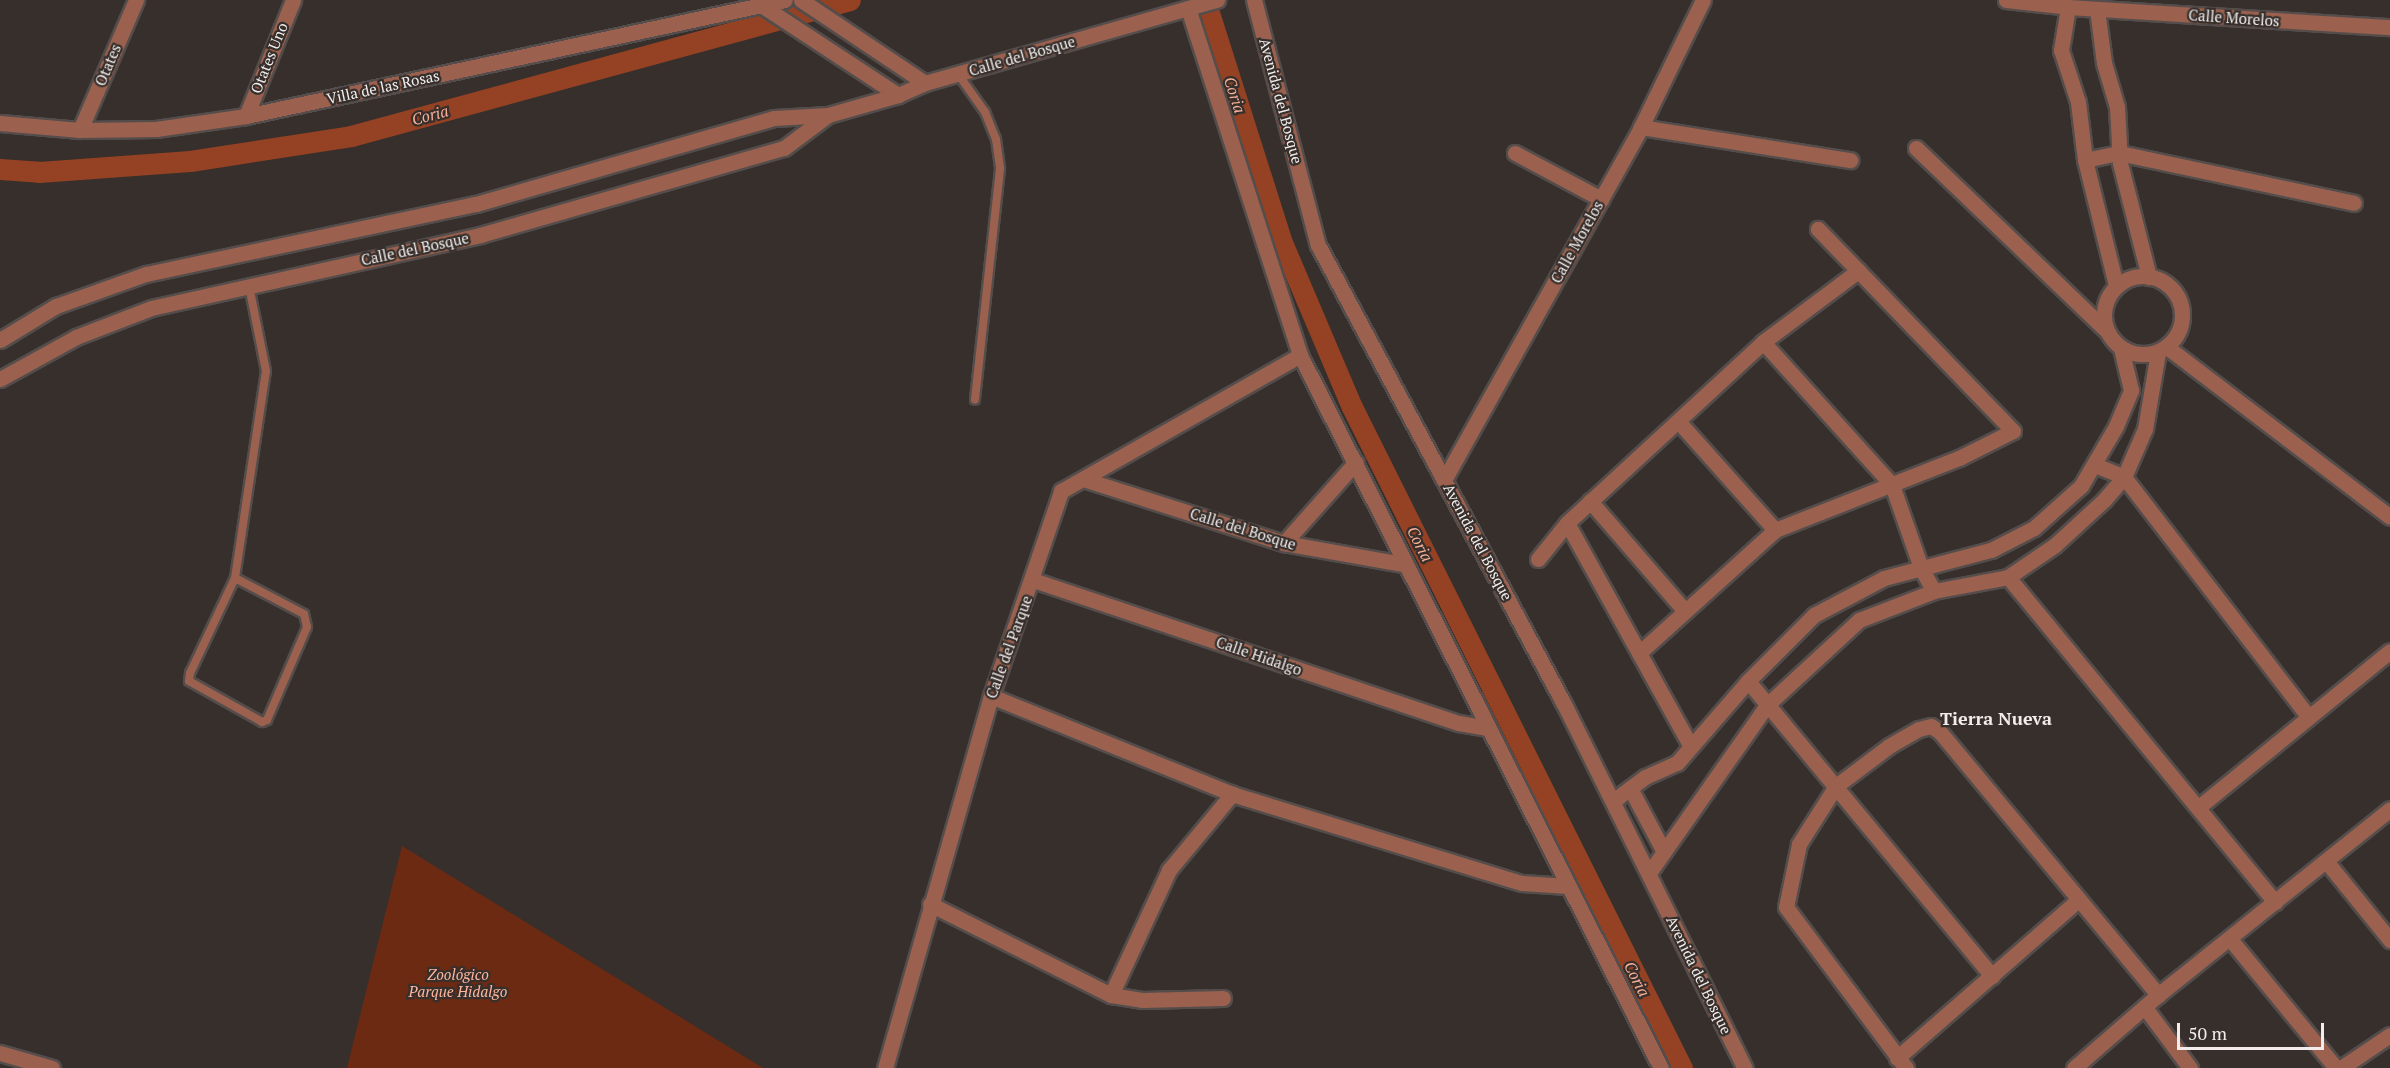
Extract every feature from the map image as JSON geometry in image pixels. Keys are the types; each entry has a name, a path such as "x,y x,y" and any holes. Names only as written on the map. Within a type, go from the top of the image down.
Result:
{"street":[{"name":"Otates","path":"80,130 136,0"},
{"name":"Otates Uno","path":"246,116 293,0"},
{"name":"Villa de las Rosas","path":"0,123 80,130 156,129 246,116 757,3 785,0"},
{"name":"Calle del Bosque","path":"0,340 56,306 146,274 476,204 774,118 828,115 898,95 925,83 1217,0"},
{"name":"Avenida del Bosque","path":"1254,0 1318,245 1613,801 1745,1068"},
{"name":"Calle Morelos","path":"1444,480 1641,127 1703,0"},
{"name":"Calle Morelos","path":"2006,0 2068,8 2390,27"},
{"path":"757,3 898,95"},
{"path":"807,4 925,83"},
{"path":"1194,6 1300,355 1356,462 1403,564 1661,1068"},
{"path":"2068,8 2061,50 2078,102 2085,159 2116,285"},
{"path":"2097,9 2104,63 2117,107 2119,153 2149,277"},
{"name":"Calle del Bosque","path":"0,379 76,337 151,308 480,235 784,148 828,115"},
{"path":"1641,127 1850,160"},
{"path":"1613,801 1630,788 1677,763 1690,745 1748,681 1814,615 1884,578 1991,550 2034,528 2081,486 2095,465 2131,390 2121,348 2108,332 1916,148"},
{"path":"1515,153 1601,199"},
{"path":"2085,159 2119,153 2354,203"},
{"path":"1639,653 1774,530 1892,485 2013,431 1818,229"},
{"path":"1538,559 1567,523 1763,342 1858,271"},
{"path":"1649,873 1767,705 1859,620 1934,591 2008,577 2055,544 2124,477 2145,429 2162,349 2181,326 2180,301 2164,281 2149,277 2140,275 2116,285 2104,307 2108,332"},
{"path":"1763,342 1892,485 1921,568 1934,591"},
{"path":"2121,348 2141,355 2162,349"},
{"path":"2162,349 2390,517"},
{"name":"Calle del Parque","path":"885,1068 991,696 1033,580 1061,491 1086,480 1300,355"},
{"path":"1678,421 1774,530"},
{"path":"1284,543 1356,462"},
{"path":"2095,465 2124,477 2309,717"},
{"name":"Calle del Bosque","path":"1086,480 1284,543 1403,564"},
{"path":"1590,501 1685,612"},
{"path":"1567,523 1690,745"},
{"path":"2008,577 2200,806 2275,902"},
{"name":"Calle Hidalgo","path":"1033,580 1458,723 1487,728"},
{"path":"2200,806 2390,651"},
{"path":"1748,681 1992,976"},
{"path":"991,696 1232,794 1522,883 1567,886"},
{"path":"2077,901 1992,976 1902,1063 1786,907 1799,843 1836,786 1889,746 1931,726 1940,732 2077,901 2158,995"},
{"path":"1630,788 1664,852"},
{"path":"1111,995 1169,870 1232,794"},
{"path":"2074,1068 2146,1009 2158,995 2390,810"},
{"path":"2326,861 2390,940"},
{"path":"930,904 1111,995 1142,1000 1223,998"},
{"path":"2230,939 2336,1068"},
{"path":"2146,1009 2190,1068"},
{"path":"2341,1068 2390,1035"},
{"path":"0,1053 52,1068"}],"lane":[{"path":"958,74 985,112 996,139 1000,169 975,400"},
{"path":"235,578 304,614 307,627 267,720 262,722 189,681 190,673 235,578 266,371 249,286"}],"green space":[{"name":"Zoológico Parque Hidalgo","path":"402,846 763,1068 347,1068"}],"waterway":[{"name":"Coria","path":"0,169 39,172 190,161 351,136 850,0"},
{"name":"Coria","path":"1205,0 1281,240 1352,407 1682,1068"}],"district":[{"name":"Tierra Nueva","path":"1996,718"}]}
